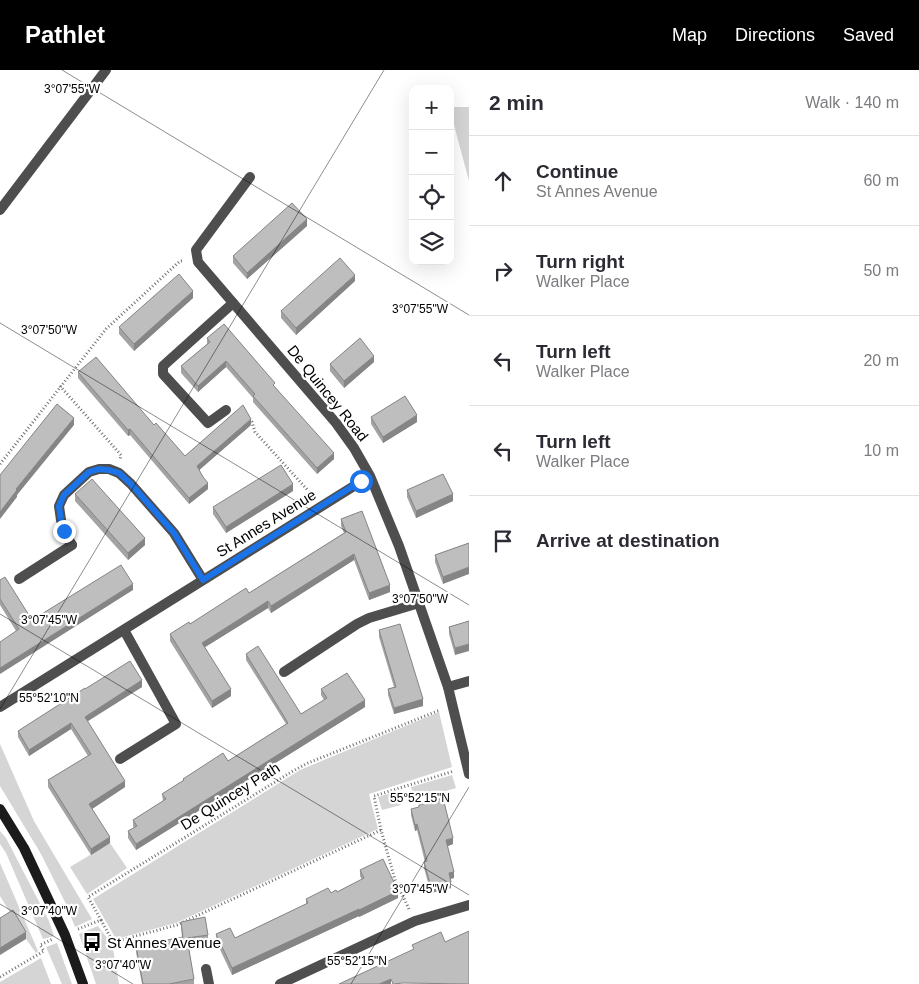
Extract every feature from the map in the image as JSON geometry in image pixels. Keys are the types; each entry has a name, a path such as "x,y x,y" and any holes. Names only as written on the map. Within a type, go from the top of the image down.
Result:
{"street":[{"path":"0,210 106,70"},
{"path":"198,262 196,250 250,177"},
{"name":"De Quincey Road","path":"198,262 336,423 354,448 370,476 399,546 448,687 468,770"},
{"path":"226,410 208,423 163,374 163,366 233,303"},
{"path":"18,579 72,545 64,531 59,506 64,495 89,472 99,469 119,473 131,484 174,533 203,580"},
{"name":"St Annes Avenue","path":"0,707 370,476"},
{"path":"284,672 357,624 369,618 419,603"},
{"path":"120,759 176,724 124,630"},
{"path":"448,687 469,682"},
{"path":"0,809 24,848 65,935 83,984"},
{"path":"283,983 415,921 469,905"},
{"path":"206,969 209,984"}],"path":[{"path":"0,464 106,329 180,261 198,262"},
{"path":"60,386 120,455 119,473"},
{"path":"226,410 240,410 252,422 255,432 322,506"},
{"name":"De Quincey Path","path":"100,920 88,897 293,770 452,705"},
{"path":"415,921 395,880 374,796 468,770"},
{"path":"0,977 44,951 40,944 100,920 113,942 177,925 382,830"}],"shaded area":[{"path":"454,107 469,107 469,181 454,125"},
{"path":"439,712 452,767 369,794 378,829 176,923 116,939 93,899 300,770"},
{"path":"0,744 34,821 92,919 75,927 41,854 0,786"},
{"path":"452,775 456,788 415,800 411,787"},
{"path":"397,791 401,805 382,810 378,797"},
{"path":"0,831 6,838 49,921 54,936 43,939 6,853 0,844"},
{"path":"110,843 127,868 87,894 70,867"},
{"path":"0,863 38,951 36,953 0,896"},
{"path":"98,926 113,949 119,984 96,984 79,934"},
{"path":"57,943 72,984 62,984 46,947"},
{"path":"41,958 51,984 0,984 0,982"}],"building":[{"path":"292,203 307,219 247,273 233,256"},
{"path":"340,258 355,275 296,328 281,311"},
{"path":"179,274 193,291 134,344 119,327"},
{"path":"224,324 275,383 273,385 334,453 317,468 253,396 255,394 226,361 198,386 181,366 210,342 207,338"},
{"path":"360,338 374,356 344,381 330,364"},
{"path":"96,357 154,425 156,423 185,456 243,405 251,419 197,466 208,483 189,498 78,372"},
{"path":"405,396 417,415 383,437 371,417"},
{"path":"57,404 74,418 16,489 0,512 0,475"},
{"path":"281,465 293,484 226,527 213,507"},
{"path":"443,474 453,494 416,511 407,490"},
{"path":"92,479 145,538 128,553 75,494"},
{"path":"362,511 390,585 369,593 354,554 271,606 268,601 202,643 231,689 212,701 170,634 189,622 190,624 246,588 249,593 346,532 341,519"},
{"path":"469,543 469,567 443,577 435,555"},
{"path":"121,565 133,584 0,668 0,642 19,629 0,599 0,580 5,577 32,620"},
{"path":"469,621 469,644 455,648 449,627"},
{"path":"400,624 423,699 394,708 388,689 396,687 379,630"},
{"path":"258,646 301,714 327,698 321,689 347,673 365,700 136,844 128,831 137,826 133,820 166,799 162,794 223,753 228,761 288,723 246,654"},
{"path":"130,661 142,680 85,717 125,781 89,804 110,837 91,849 48,780 91,754 71,723 29,750 18,731"},
{"path":"443,798 453,838 446,840 454,872 449,873 451,882 431,887 424,862 427,861 411,809"},
{"path":"383,859 398,891 232,968 216,934 230,928 235,938 308,903 306,899 328,888 331,893 336,890 337,892 364,878 360,870"},
{"path":"13,910 26,932 0,948 0,918"},
{"path":"205,917 208,935 187,938 194,979 169,984 143,984 136,946 183,937 181,922"},
{"path":"469,931 469,984 393,984 391,979 379,984 339,984 414,949 412,945 441,932 445,942"}],"place":[{"name":"St Annes Avenue","path":"92,942"}],"route":[{"path":"64,531 59,506 64,495 89,472 99,469 119,473 174,533 203,580 361,481"}]}
